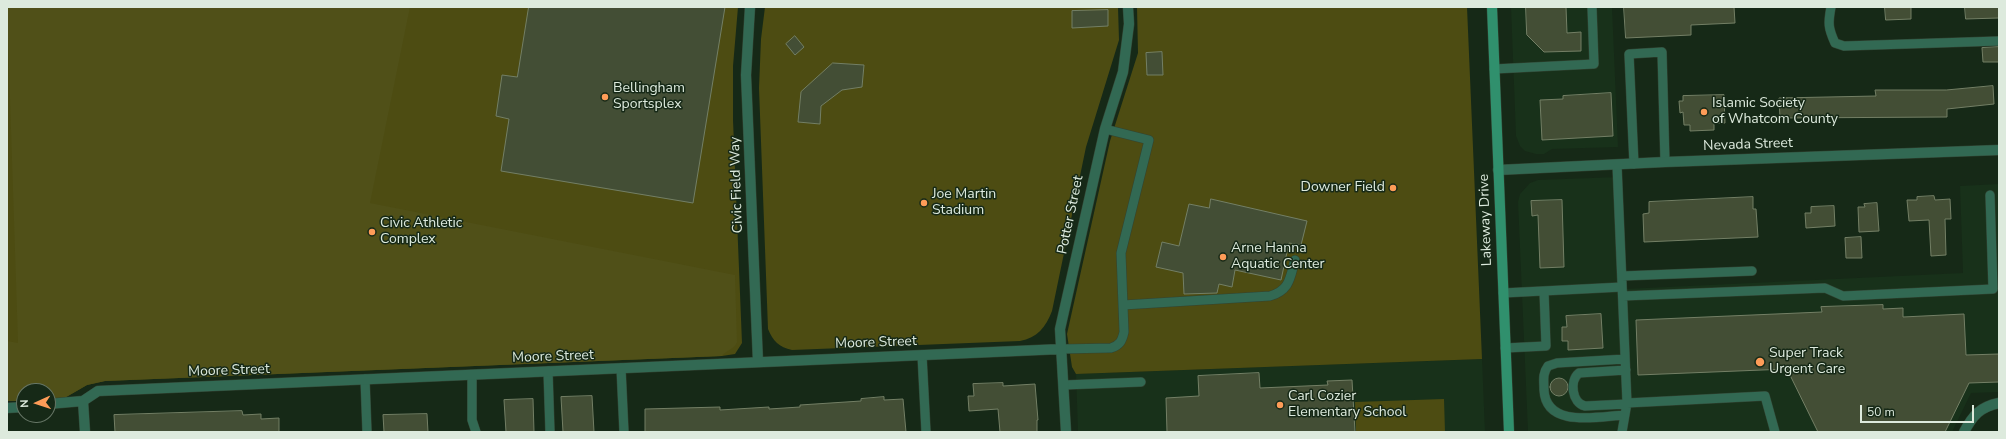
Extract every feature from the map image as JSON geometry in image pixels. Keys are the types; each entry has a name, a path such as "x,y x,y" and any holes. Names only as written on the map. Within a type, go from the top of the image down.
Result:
{"main road":[{"name":"Lakeway Drive","path":"1492,7 1509,432"}],"street":[{"name":"Civic Field Way","path":"750,7 746,75 758,362"},
{"name":"Potter Street","path":"1066,432 1060,329 1105,129 1123,72 1129,24 1128,7"},
{"name":"Nevada Street","path":"1498,170 1665,162 1999,150"},
{"name":"Moore Street","path":"56,403 84,401 98,391 1062,349"},
{"path":"84,401 84,432"},
{"path":"1964,432 1969,422 1984,406 1999,403"}],"lane":[{"path":"1494,69 1594,64 1592,7"},
{"path":"1831,7 1828,23 1830,34 1835,43 1844,46 1999,41"},
{"path":"1634,164 1629,54 1662,52 1665,162"},
{"path":"1062,349 1111,348 1118,345 1123,339 1121,253 1149,140 1105,129"},
{"path":"1617,165 1627,404 1622,432"},
{"path":"1503,293 1544,291 1825,288 1843,296 1993,289 1990,194"},
{"path":"1123,305 1270,296 1281,293 1288,286 1296,260"},
{"path":"1622,276 1752,271"},
{"path":"1505,348 1546,346 1544,291"},
{"path":"922,355 926,432"},
{"path":"1625,359 1556,363 1548,366 1544,375 1544,400 1554,412 1573,417 1625,415"},
{"path":"621,368 624,432"},
{"path":"1626,370 1579,373 1576,376 1574,383 1575,398 1580,405 1585,406 1764,396 1775,432"},
{"path":"548,371 550,432"},
{"path":"472,375 472,420 476,432"},
{"path":"365,379 367,432"},
{"path":"1064,385 1141,382"}],"shaded area":[{"name":"Civic Athletic Complex","path":"7,7 738,7 733,66 733,120 742,343 735,354 722,356 105,381 87,385 61,400 56,397 56,383 16,383 16,401 7,401"},
{"name":"Civic Athletic Complex","path":"7,7 410,7 370,203 735,275 737,342 734,347 722,356 105,381 87,385 61,400 56,400 56,383 16,383 16,401 7,401 7,341 18,343"},
{"name":"Joe Martin Stadium","path":"765,7 1118,7 1119,40 1086,147 1052,311 1044,327 1040,331 1026,340 1020,341 792,350 783,347 774,340 768,329 759,88 761,39"},
{"path":"1137,7 1467,7 1482,359 1076,374 1072,367 1067,334 1110,141 1138,53"},
{"path":"1511,7 1612,7 1618,147 1552,149 1544,154 1536,154 1525,151 1520,146 1516,136"},
{"path":"1619,177 1625,289 1963,273 1960,186 1999,184 1999,392 1971,393 1952,432 1528,432 1518,202 1520,194 1530,183 1538,180"},
{"name":"Carl Cozier Elementary School","path":"1482,359 1485,432 1078,432 1076,374"},
{"path":"1444,399 1445,432 1356,432 1355,402"}],"building":[{"name":"Bellingham Sportsplex","path":"529,7 725,7 693,203 501,171 509,119 496,116 502,75 517,77"},
{"path":"1526,7 1566,7 1567,33 1581,32 1581,51 1544,52 1527,35"},
{"path":"1624,7 1734,7 1735,23 1691,25 1691,35 1626,38"},
{"path":"1885,7 1911,7 1911,19 1886,20"},
{"path":"1965,7 1999,7 1999,18 1966,19"},
{"path":"1108,10 1108,26 1072,28 1072,11"},
{"path":"795,36 804,47 795,55 786,44"},
{"path":"1999,47 1999,62 1983,62 1982,48"},
{"path":"1162,52 1163,75 1147,75 1146,53"},
{"path":"833,63 864,65 862,87 842,90 821,106 820,124 798,122 801,92"},
{"path":"1993,86 1994,104 1947,109 1947,117 1780,118 1779,98 1876,96 1875,90 1946,90"},
{"path":"1611,93 1613,136 1542,140 1540,100 1563,99 1563,96"},
{"path":"1724,95 1725,123 1714,123 1714,130 1690,131 1690,125 1684,125 1683,112 1680,113 1679,101 1683,101 1683,96"},
{"path":"1934,196 1935,200 1950,199 1951,219 1945,219 1946,255 1931,256 1929,220 1909,221 1907,200 1917,200 1917,197"},
{"path":"1753,197 1753,209 1756,209 1758,237 1644,242 1643,214 1649,213 1649,202"},
{"name":"Arne Hanna Aquatic Center","path":"1211,199 1307,221 1301,245 1289,243 1281,280 1235,270 1232,287 1219,284 1217,293 1184,294 1183,273 1156,267 1162,242 1179,246 1189,204 1209,208"},
{"path":"1562,200 1564,267 1540,268 1538,215 1532,216 1531,201"},
{"path":"1877,203 1879,231 1859,232 1858,207 1865,207 1864,204"},
{"path":"1834,206 1835,226 1806,228 1805,213 1811,213 1811,207"},
{"path":"1861,237 1862,258 1846,258 1845,238"},
{"path":"1883,305 1883,309 1903,308 1903,317 1964,314 1966,355 1999,354 1999,382 1969,383 1945,432 1818,432 1787,369 1638,375 1636,320 1822,312 1821,307"},
{"path":"1601,314 1603,348 1568,350 1568,341 1562,341 1562,327 1567,327 1566,316"},
{"path":"1259,373 1260,388 1328,385 1327,381 1352,380 1355,432 1167,432 1166,398 1199,396 1198,376"},
{"path":"1559,378 1565,381 1568,387 1565,393 1559,396 1553,393 1550,387 1553,381"},
{"path":"1003,383 1003,386 1035,384 1038,420 1037,432 1000,432 998,409 969,411 968,396 974,396 973,384"},
{"path":"592,396 594,432 563,432 561,397"},
{"path":"884,397 884,400 903,399 906,432 645,432 645,409 720,407 720,410 769,407 769,409 800,407 800,405 861,401 861,399"},
{"path":"533,399 534,432 506,432 504,400"},
{"path":"242,411 243,415 261,414 261,419 279,418 279,432 115,432 114,415"},
{"path":"427,414 428,432 384,432 383,415"}],"place":[{"name":"Bellingham Sportsplex","path":"605,97"},
{"name":"Islamic Society of Whatcom County","path":"1704,112"},
{"name":"Downer Field","path":"1393,188"},
{"name":"Joe Martin Stadium","path":"924,203"},
{"name":"Civic Athletic Complex","path":"372,232"},
{"name":"Arne Hanna Aquatic Center","path":"1223,257"},
{"name":"Super Track Urgent Care","path":"1760,362"},
{"name":"Carl Cozier Elementary School","path":"1280,405"}]}
